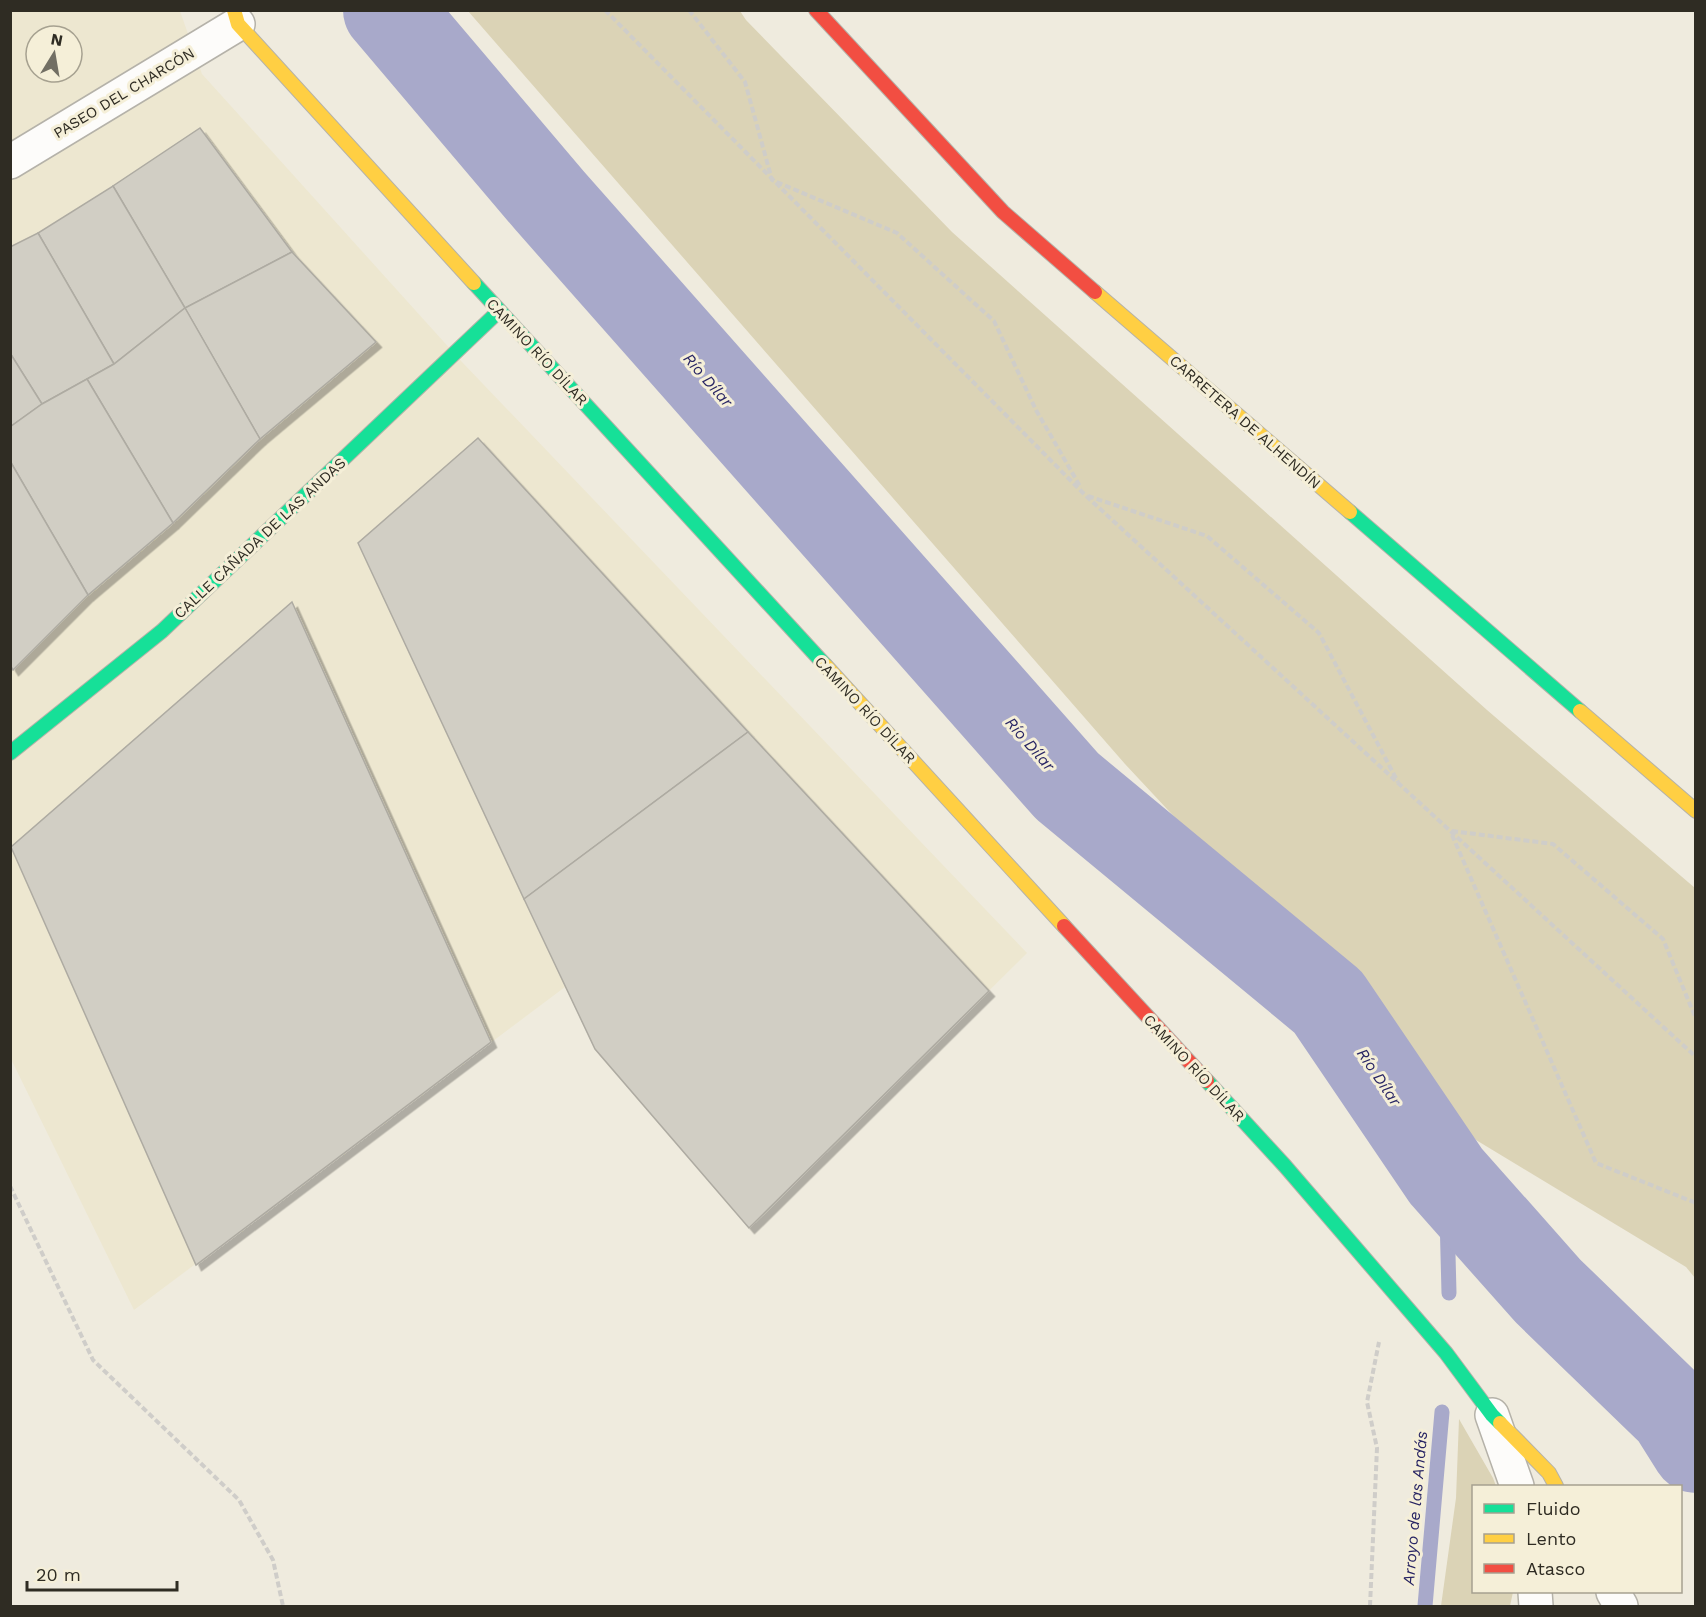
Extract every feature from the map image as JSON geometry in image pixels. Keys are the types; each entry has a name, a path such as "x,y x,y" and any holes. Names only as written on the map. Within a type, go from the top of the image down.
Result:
{"street":[{"name":"CARRETERA DE ALHENDÍN","path":"816,10 1003,212 1695,811"},
{"name":"PASEO DEL CHARCÓN","path":"10,162 236,17"},
{"name":"CAMINO RÍO DÍLAR","path":"236,17 499,311 1285,1166 1446,1353 1492,1415 1549,1473 1555,1485"},
{"name":"CALLE CAÑADA DE LAS ANDAS","path":"10,753 162,631 499,311"},
{"name":"CAMINO RÍO DÍLAR","path":"1492,1415 1517,1485"}],"path":[{"path":"605,10 1085,495 1695,1057"},
{"path":"689,10 745,82 772,180"},
{"path":"772,180 897,233 994,321 1036,410 1085,495 1207,536 1319,633 1400,785"},
{"path":"1451,831 1553,844 1664,939 1695,1019"},
{"path":"1451,831 1596,1163 1695,1203"},
{"path":"10,1186 93,1360 239,1500 273,1560 283,1606"},
{"path":"1370,1606 1377,1448 1367,1402 1379,1340 1406,1306"}],"shaded area":[{"path":"11,11 180,11 202,74 462,362 1027,953 749,1228 595,1049 565,987 134,1310 11,1059"},
{"path":"468,11 740,11 746,20 952,232 1487,710 1695,888 1695,1278 1686,1267 1476,1140 1125,764"},
{"path":"1459,1419 1496,1485 1472,1485 1472,1593 1513,1593 1510,1606 1441,1606 1456,1498"}],"building":[{"path":"200,128 292,252 185,308 113,186"},
{"path":"113,186 185,308 114,364 38,233"},
{"path":"38,233 114,364 42,404 10,353 10,247"},
{"path":"292,252 376,342 260,439 185,308"},
{"path":"185,308 260,439 173,523 87,379 114,364"},
{"path":"10,353 42,404 10,427"},
{"path":"87,379 173,523 88,595 10,461 10,427 42,404"},
{"path":"478,438 748,732 524,899 358,543"},
{"path":"10,461 88,595 13,670 10,665"},
{"path":"292,602 491,1042 196,1265 11,847"},
{"path":"748,732 989,991 749,1228 595,1049 524,899"}],"waterway":[{"name":"Río Dílar","path":"388,10 550,201 1067,786 1328,1002 1446,1176 1548,1291 1674,1413 1696,1448"},
{"name":"Arroyo de las Andás","path":"1446,1176 1449,1293"},
{"name":"Arroyo de las Andás","path":"1425,1606 1442,1412"}],"traffic: fast":[{"path":"474,283 825,665"},
{"path":"10,753 162,631 499,311"},
{"path":"1350,512 1580,711"},
{"path":"1207,1081 1285,1166 1446,1353 1500,1423"}],"traffic: slow":[{"path":"234,10 238,24 474,283"},
{"path":"1095,292 1350,512"},
{"path":"825,665 1064,926"},
{"path":"1580,711 1696,811"},
{"path":"1500,1423 1549,1473 1555,1485"}],"traffic: jam":[{"path":"816,10 1003,212 1095,292"},
{"path":"1064,926 1207,1081"}]}
